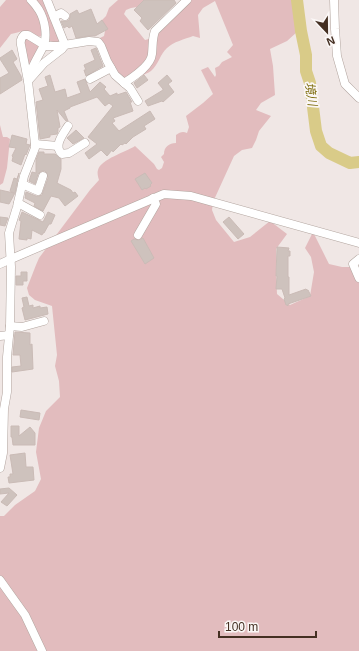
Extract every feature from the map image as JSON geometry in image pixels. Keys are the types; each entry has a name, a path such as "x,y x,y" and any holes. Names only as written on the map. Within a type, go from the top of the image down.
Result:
{"street":[{"path":"28,81 30,70 44,45 45,36 45,26 42,18 31,0"},
{"path":"47,0 65,45"},
{"path":"124,83 148,64 152,56 153,38 155,32 187,0"},
{"path":"334,0 337,56 346,84 359,98"},
{"path":"54,17 62,13"},
{"path":"0,468 3,453 2,405 7,392 7,357 10,326 11,259 9,233 24,176 35,148 28,81 20,41 22,37 24,35 28,35 46,46 58,46 89,41 98,42 115,75 130,88 138,101"},
{"path":"28,81 44,63 65,45"},
{"path":"90,79 111,68"},
{"path":"68,126 58,146 59,151 62,154 69,153 85,143"},
{"path":"35,144 58,146"},
{"path":"22,184 38,191 43,176"},
{"path":"0,264 164,194 191,196 359,242"},
{"path":"138,235 156,204 153,198"},
{"path":"18,203 40,215"},
{"path":"359,260 353,264 359,278"},
{"path":"10,326 22,327 44,321"},
{"path":"0,336 9,335"},
{"path":"0,580 25,615 42,651"}],"shaded area":[{"path":"6,0 27,0 35,9 41,21 42,36 37,37 27,31 11,34 0,48 0,7"},
{"path":"35,0 46,0 61,42 53,42 48,40"},
{"path":"118,0 151,0 137,7 126,10 124,14 145,40 153,38 187,0 295,0 298,17 297,32 287,41 270,49 275,95 261,103 256,110 271,116 259,131 252,148 242,150 234,156 213,202 212,210 216,220 234,242 250,237 270,221 287,234 276,249 276,274 277,294 290,305 310,296 314,272 311,257 305,248 313,232 329,264 342,267 357,267 359,270 359,651 0,651 0,516 4,516 15,505 35,491 41,479 36,452 39,428 46,411 60,397 59,381 55,366 57,355 52,306 35,300 29,295 27,288 39,258 99,180 98,170 100,166 109,159 135,146 154,164 157,169 159,170 162,168 164,162 161,157 164,154 166,147 176,143 177,134 183,132 187,133 189,127 186,116 213,94 201,70 208,67 215,77 215,68 222,62 232,57 227,52 233,45 215,1 203,8 198,15 200,38 193,36 172,44 165,50 151,71 128,81 116,73 101,44 100,38 104,36 105,31 101,21 106,16 109,8"},
{"path":"25,38 32,40 39,47 28,71 23,40"},
{"path":"0,125 3,137 10,139 7,168 3,183 0,185"}],"building":[{"path":"144,0 174,0 176,3 148,30 140,21 142,18 134,10"},
{"path":"91,9 97,24 102,20 108,29 95,36 76,38 72,26 69,28 67,26 64,28 61,21 69,20 70,14 77,10 79,14"},
{"path":"96,48 103,66 86,76 84,65 95,60 91,50"},
{"path":"12,50 17,59 13,62 22,80 0,94 0,78 9,73 0,58"},
{"path":"50,75 55,92 65,89 67,98 81,93 77,82 85,79 90,92 100,82 106,87 104,89 110,96 117,93 117,95 126,92 132,102 130,102 133,111 113,118 115,121 112,123 119,131 150,111 155,119 144,126 146,129 133,137 126,144 121,144 113,152 112,150 107,156 101,150 89,159 85,153 97,144 88,137 113,106 109,103 105,106 97,97 70,107 64,111 68,121 66,121 57,110 60,127 58,128 57,134 40,139 36,102 43,100 39,89 48,86 45,77"},
{"path":"144,75 148,80 137,88 134,83"},
{"path":"167,75 172,81 168,84 174,92 163,102 162,101 148,106 145,101 163,90 158,83"},
{"path":"76,130 84,138 73,144 67,138"},
{"path":"12,135 27,139 26,144 30,145 21,165 12,161 12,156 16,148 9,147"},
{"path":"39,152 44,152 44,154 55,154 61,159 61,169 57,183 71,190 73,193 75,192 78,196 65,206 59,198 51,196 43,211 34,206 35,203 25,198 26,192 36,196 42,195 48,178 47,173 42,171 38,174 35,184 29,181 32,172 36,173 36,160"},
{"path":"19,173 15,193 9,204 0,202 0,190 14,193 10,191 14,178 17,179"},
{"path":"145,173 152,183 150,185 151,186 142,190 135,179"},
{"path":"22,212 43,222 48,212 55,215 51,224 49,224 42,235 32,230 31,239 27,238 27,240 19,239 21,221 19,220"},
{"path":"0,217 8,218 5,226 0,225"},
{"path":"229,217 244,234 238,239 223,222"},
{"path":"143,238 154,258 145,264 131,241 134,239 138,240"},
{"path":"277,247 289,248 288,251 290,251 290,256 288,256 289,295 306,289 311,296 288,304 288,306 286,305 282,289 276,289"},
{"path":"21,272 27,272 27,281 23,281 23,285 16,285 16,276 21,276"},
{"path":"27,297 29,306 33,305 33,308 40,306 40,308 47,307 48,314 25,320 22,308 24,307 22,298"},
{"path":"15,332 30,333 33,369 12,372 12,367 21,366 20,355 13,355"},
{"path":"21,410 40,413 39,420 20,417"},
{"path":"11,426 19,426 19,436 30,427 35,433 35,445 13,445"},
{"path":"25,453 26,467 33,467 34,480 9,483 8,477 10,477 10,474 13,474 10,455"},
{"path":"9,488 17,495 7,506 1,502 9,493 0,494 0,489"}],"waterway":[{"name":"境川","path":"297,0 306,55 306,71 310,83 316,131 321,146 329,153 350,163 359,162"}]}
